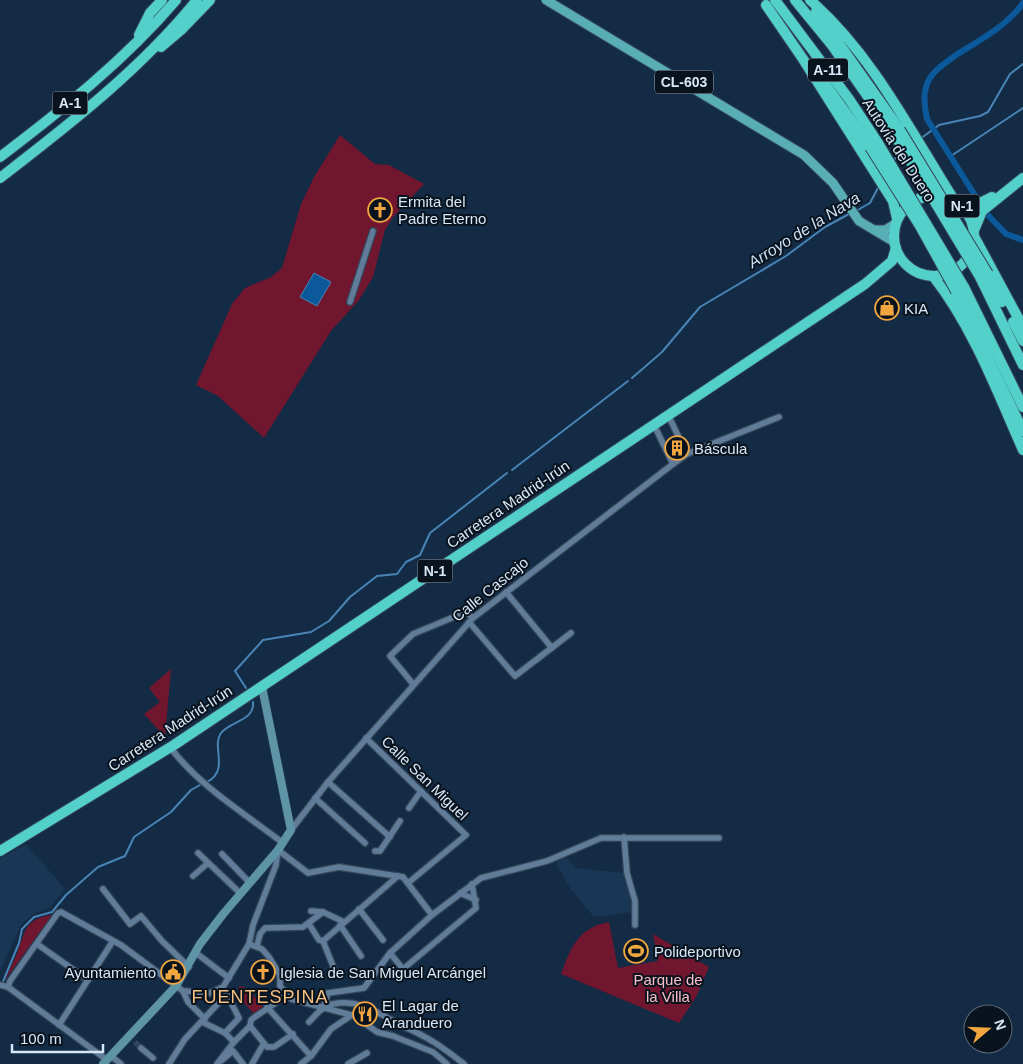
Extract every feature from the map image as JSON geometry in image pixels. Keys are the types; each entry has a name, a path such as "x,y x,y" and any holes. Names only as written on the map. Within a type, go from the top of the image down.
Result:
{"highway":[{"path":"135,43 150,14 162,0"},
{"name":"A-1","path":"0,156 60,111 135,43 176,0"},
{"name":"A-1","path":"0,178 78,116 134,67 197,0"},
{"path":"134,67 181,30 210,0"},
{"name":"Autovía del Duero","path":"795,0 831,44 897,132 984,276 1023,365"},
{"path":"809,0 835,36 897,132"},
{"path":"809,0 846,35 958,203"},
{"path":"767,2 888,192 893,201 896,222"},
{"name":"Autovía del Duero","path":"767,2 849,99 874,145 960,289 1023,407"},
{"name":"N-1","path":"895,245 896,222 910,204 928,195 942,196 958,203 978,204 1020,180"},
{"name":"N-1","path":"933,276 946,275 961,265 972,250 982,211 1020,180"},
{"name":"N-1","path":"958,203 972,220 975,234"},
{"path":"975,234 1023,327"},
{"path":"895,245 907,266 924,275 933,276 950,300 972,338 1023,450"},
{"name":"Carretera Madrid-Irún","path":"0,852 170,747 262,687 878,274 892,261 895,245"},
{"name":"Carretera Madrid-Irún","path":"878,274 896,267 907,266"},
{"path":"984,276 1023,341"},
{"path":"960,289 1023,431"}],"main road":[{"name":"CL-603","path":"546,0 804,155 820,168 860,221 895,245"},
{"path":"873,230 886,230 896,222"},
{"path":"262,687 291,830"},
{"name":"Calle Cascajo","path":"107,1060 132,1039 176,986 189,967 200,944 240,892 278,850 291,830"}],"street":[{"path":"350,302 373,232"},
{"path":"668,415 687,454"},
{"name":"Calle Cascajo","path":"291,830 328,782 471,620 687,454 778,418"},
{"path":"654,425 673,464"},
{"path":"506,592 552,648"},
{"path":"413,684 390,656 413,634 466,612 515,676 571,632"},
{"name":"Calle San Miguel","path":"366,738 466,835 408,883"},
{"path":"170,747 181,761 202,781 283,843"},
{"path":"328,782 390,837"},
{"path":"409,808 421,791"},
{"path":"315,798 364,843"},
{"path":"375,851 380,851 400,821"},
{"path":"323,1009 328,993 364,988 390,953 432,915 472,884 488,875 547,861 594,840 624,837 719,838"},
{"path":"624,837 627,873 634,889 636,901 635,925"},
{"path":"182,991 210,993 223,987 249,944 253,925 276,865 278,850 308,873 339,867 398,876 408,883 432,915"},
{"path":"198,853 240,892"},
{"path":"222,854 249,882"},
{"path":"193,876 208,864"},
{"path":"323,940 398,876"},
{"path":"390,953 403,969 476,908 472,884"},
{"path":"103,889 130,924 141,916 189,967"},
{"path":"460,893 476,900"},
{"path":"359,910 383,940"},
{"path":"311,911 323,912 342,924 361,956"},
{"path":"8,987 10,981 58,912 121,945 182,991 188,1002 203,1020 225,1033 234,1042"},
{"path":"257,946 260,934 265,928 308,924 323,912"},
{"path":"308,924 319,940 323,940"},
{"path":"323,940 335,971"},
{"path":"37,944 88,980"},
{"path":"59,1024 111,944"},
{"path":"249,944 257,946 269,957 278,972 280,986 286,994 300,1002 352,1015 382,1034 426,1048 447,1064"},
{"path":"196,953 229,978"},
{"path":"0,985 8,987 107,1060 121,1064"},
{"path":"223,987 239,1018 225,1033"},
{"path":"169,1064 181,1044 227,994"},
{"path":"218,1063 234,1042 250,1026 251,1020 267,1007 274,1005 286,994"},
{"path":"309,1022 323,1009 332,1004 351,1003 369,1006 405,1026 434,1039 464,1064"},
{"path":"267,1007 311,1056"},
{"path":"302,1064 311,1056 331,1029 352,1015"},
{"path":"250,1026 263,1045 267,1047 274,1047 293,1034"},
{"path":"252,1064 263,1045"},
{"path":"141,1048 153,1058"},
{"path":"218,1063 225,1060 233,1051 243,1064"},
{"path":"348,1064 367,1053"}],"shaded area":[{"path":"26,844 65,889 50,908 35,913 22,923 0,971 0,859"},
{"path":"565,856 576,868 624,873 631,888 633,912 594,917 570,888 556,863"}],"green space":[{"path":"340,135 375,164 389,165 424,184 393,217 385,230 373,277 359,300 331,331 264,438 218,396 196,385 232,304 245,288 271,277 282,268 301,204 314,177"},
{"path":"171,669 165,737 144,714 160,702 149,688"},
{"path":"52,915 5,980 28,926 37,919"},
{"name":"Parque de la Villa","path":"609,922 618,968 658,961 653,934 709,967 696,997 679,1023 561,974 568,955 577,940 590,929"},
{"path":"239,986 247,988 263,1007 254,1014 238,996"}],"water":[{"path":"314,273 331,282 317,306 300,297"}],"waterway":[{"path":"976,197 927,119 925,103 927,83 938,68 1001,26 1023,3"},
{"name":"Arroyo de la Nava","path":"920,139 939,125 980,116 988,112 1010,74 1023,64"},
{"path":"951,156 1023,108"},
{"name":"Arroyo de la Nava","path":"892,161 902,153"},
{"name":"Arroyo de la Nava","path":"856,211 870,203 879,186"},
{"name":"Arroyo de la Nava","path":"632,378 662,352 700,307 786,256 825,227 849,214"},
{"path":"987,214 1006,234 1023,240"},
{"name":"Arroyo de la Nava","path":"512,470 628,381"},
{"name":"Arroyo de la Nava","path":"246,688 235,671 263,640 311,632 329,621 350,597 377,576 397,574 406,562 420,555 430,533 507,473"},
{"name":"Arroyo de la Nava","path":"207,782 214,777 219,765 218,739 221,733 246,717 253,708 253,702"},
{"name":"Arroyo de la Nava","path":"2,984 19,943 22,929 34,917 52,912 66,895 98,867 125,856 134,837 171,812 191,790 200,785"}],"tunnel":[{"path":"135,1042 141,1048"}],"place":[{"name":"Ermita del Padre Eterno","path":"380,210"},
{"name":"KIA","path":"887,308"},
{"name":"Báscula","path":"677,448"},
{"name":"Polideportivo","path":"636,951"},
{"name":"Ayuntamiento","path":"173,972"},
{"name":"Iglesia de San Miguel Arcángel","path":"263,972"},
{"name":"El Lagar de Aranduero","path":"365,1014"}],"district":[{"name":"FUENTESPINA","path":"260,997"}]}
